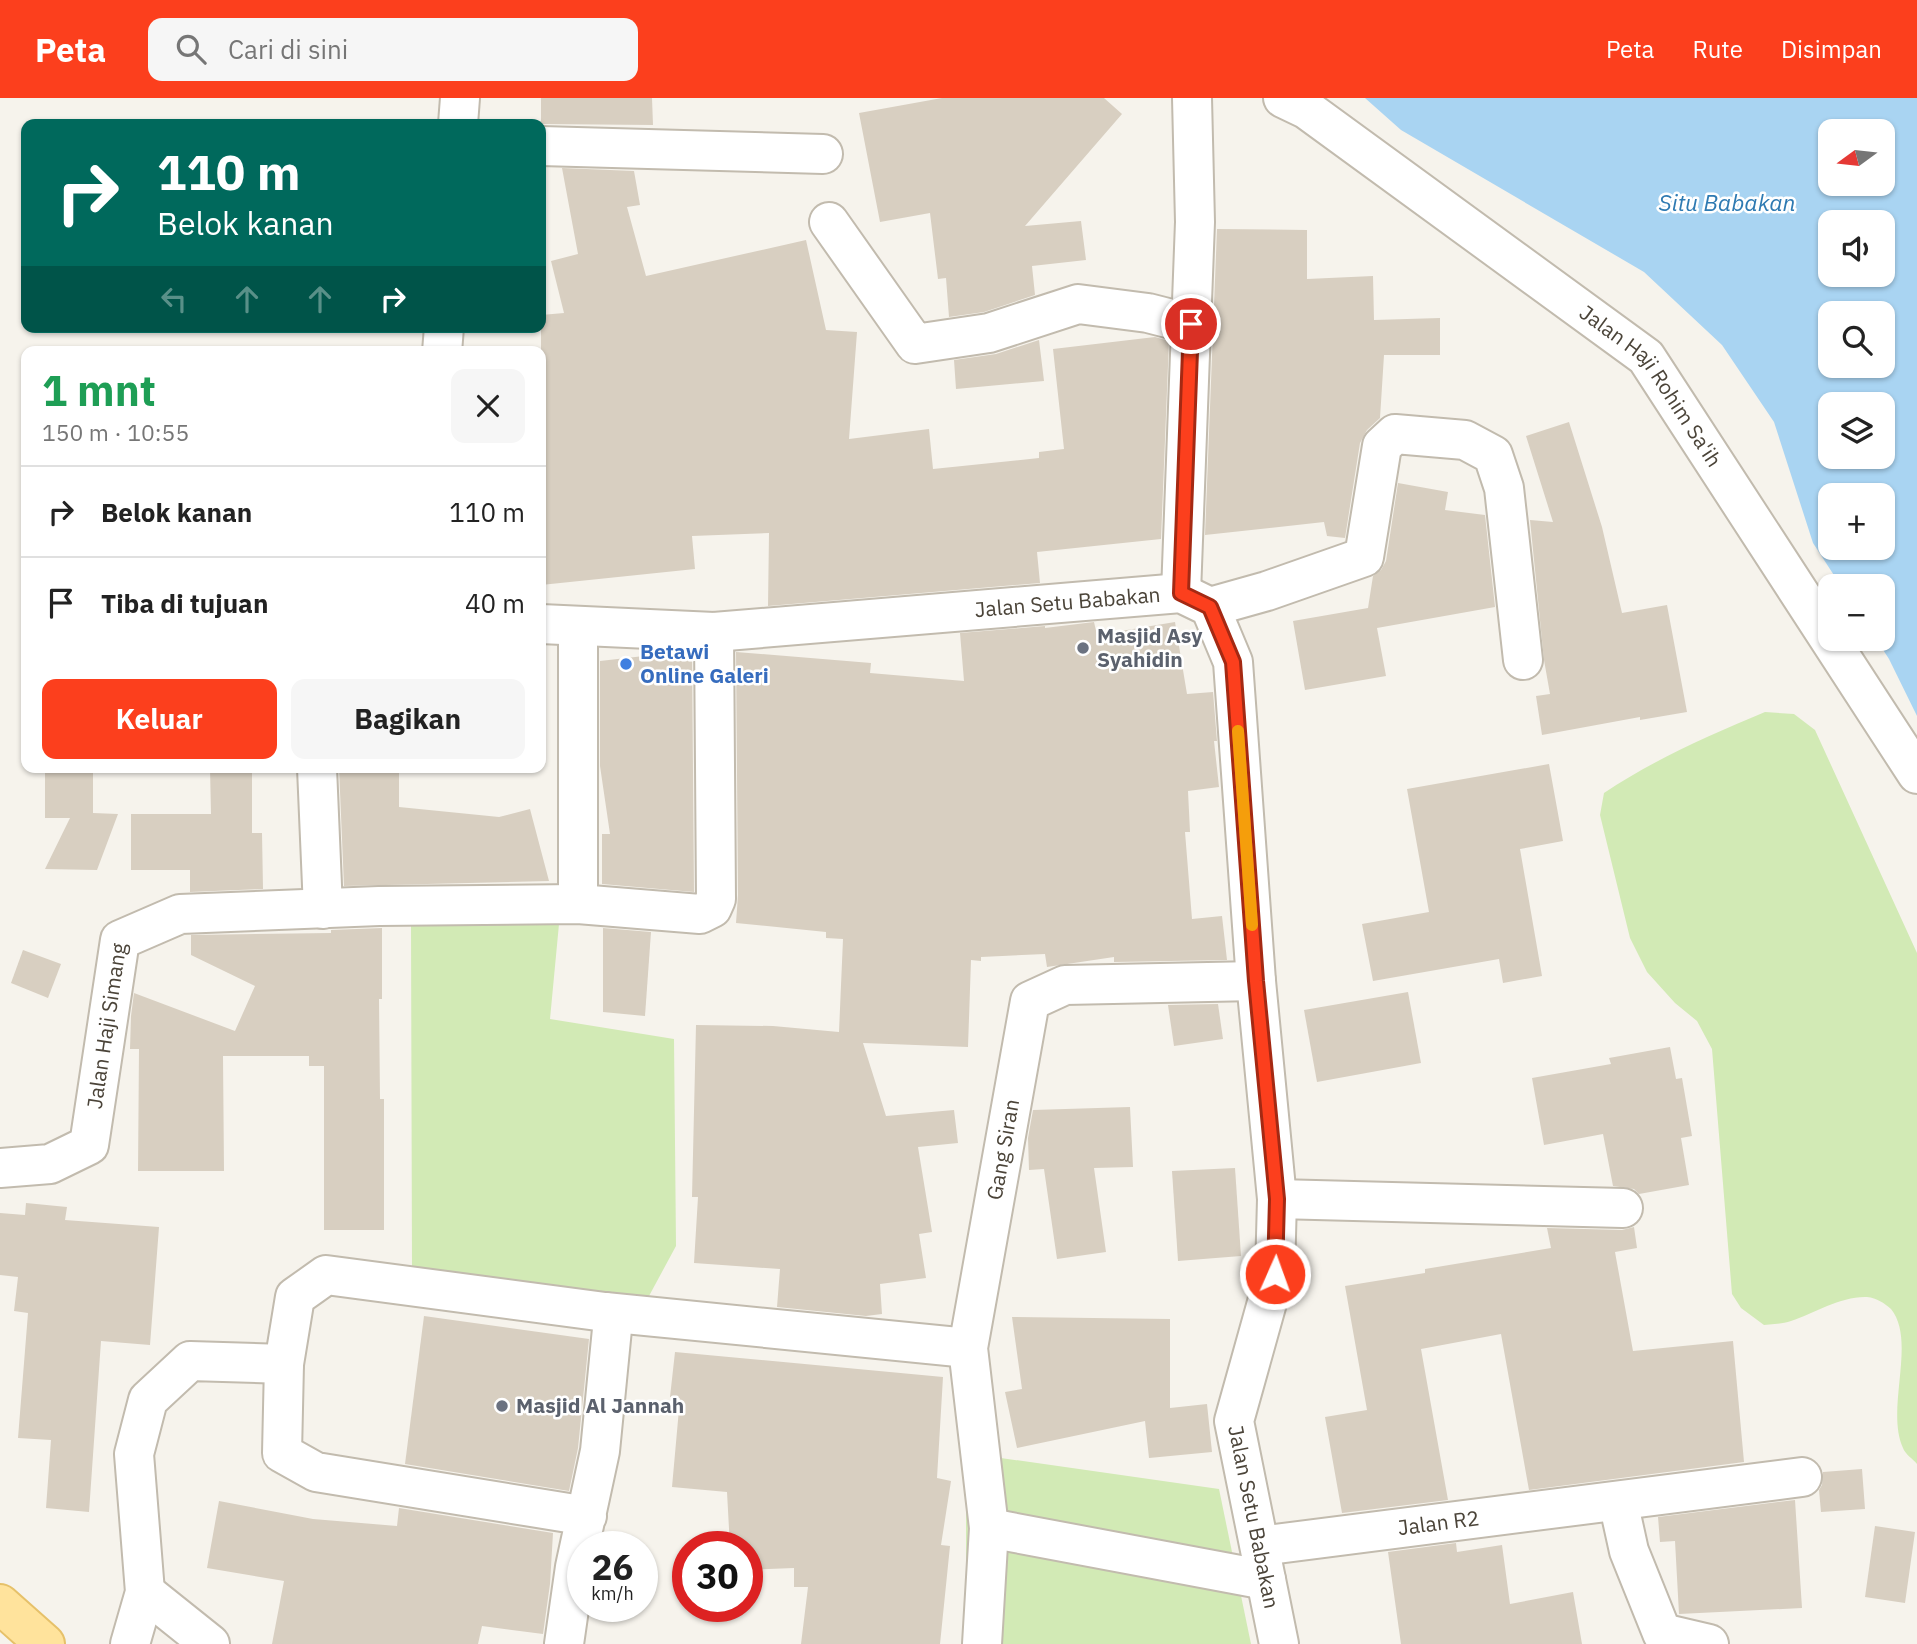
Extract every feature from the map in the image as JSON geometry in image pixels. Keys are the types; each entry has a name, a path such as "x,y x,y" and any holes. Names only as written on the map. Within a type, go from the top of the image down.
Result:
{"main road":[{"path":"0,1604 45,1644"}],"street":[{"path":"458,119 460,98"},
{"path":"1192,98 1195,222 1191,324 1196,600 1268,591 1364,556 1382,446 1395,434 1465,439 1493,455 1504,488 1523,660"},
{"name":"Jalan Haji Rohim Sa'ih","path":"1283,98 1306,109 1646,357 1917,774"},
{"path":"546,146 823,154"},
{"path":"829,222 915,344 989,333 1078,304 1148,313 1191,324"},
{"name":"Jalan Setu Babakan","path":"546,624 714,632 1196,600 1233,662 1256,981 1277,1199 1275,1274 1234,1421 1279,1644"},
{"path":"578,627 579,904"},
{"name":"Jalan Haji Simang","path":"0,1168 50,1164 89,1145 120,940 180,914 379,906 579,904 699,914 708,911 715,904 714,632"},
{"path":"317,773 323,909"},
{"name":"Gang Siran","path":"982,1644 989,1528 968,1348 1030,1001 1065,985 1256,981"},
{"path":"1277,1199 1623,1208"},
{"path":"587,1516 316,1472 282,1453 284,1364 295,1297 326,1275 605,1312 968,1348"},
{"path":"564,1644 575,1567 600,1451 612,1329 611,1320 605,1312"},
{"path":"209,1644 138,1617 134,1454 148,1400 190,1362 284,1364"},
{"name":"Jalan R2","path":"1263,1563 1618,1501 1802,1477"},
{"path":"1618,1501 1629,1551 1662,1633 1709,1644"},
{"path":"989,1528 1263,1563"}],"green space":[{"path":"1765,712 1794,714 1815,730 1917,953 1917,1464 1904,1450 1898,1432 1901,1339 1898,1323 1891,1309 1874,1298 1857,1297 1791,1321 1764,1325 1741,1308 1732,1294 1712,1049 1697,1021 1675,1003 1647,972 1630,938 1600,815 1604,793 1623,781 1682,749"},
{"path":"411,922 559,924 550,1019 674,1039 676,1246 649,1296 412,1271"},
{"path":"966,1453 1219,1489 1251,1644 966,1644"}],"water":[{"name":"Situ Babakan","path":"1365,98 1917,98 1917,716 1884,651 1895,651 1895,574 1833,574 1824,560 1895,560 1895,483 1818,483 1818,551 1813,543 1774,422 1722,345 1644,272 1401,130"}],"building":[{"path":"541,98 652,98 653,125 546,124 546,119 541,119"},
{"path":"942,98 1104,98 1122,114 1025,226 1081,221 1086,260 1032,266 1035,295 984,312 949,317 946,278 938,279 930,213 880,222 859,113"},
{"path":"562,168 634,171 640,205 627,207 646,276 806,240 826,330 857,332 849,439 929,429 933,469 1039,458 1039,452 1064,449 1053,349 1155,337 1169,341 1161,539 1037,552 1040,583 768,606 769,533 692,536 695,569 546,584 546,346 541,346 541,333 546,333 546,315 564,313 551,261 578,254"},
{"path":"1217,229 1307,230 1307,279 1373,276 1374,320 1440,318 1440,355 1384,355 1380,418 1367,430 1360,443 1345,538 1327,536 1324,522 1205,535"},
{"path":"1039,340 1044,381 956,389 954,360 996,354"},
{"path":"1569,422 1602,527 1622,613 1667,605 1687,712 1640,720 1640,717 1542,735 1536,696 1550,694 1530,520 1553,522 1526,436"},
{"path":"1398,483 1448,492 1445,510 1485,515 1495,607 1377,628 1386,676 1305,690 1293,621 1368,608 1373,576 1381,570 1386,561"},
{"path":"1094,622 1097,635 1175,622 1187,694 1213,692 1219,787 1188,791 1190,832 1185,832 1192,919 1222,916 1227,960 1114,962 1114,957 1047,967 1045,954 981,957 981,961 971,960 968,1047 863,1043 886,1116 954,1110 958,1143 918,1147 932,1232 919,1234 926,1278 880,1284 882,1314 866,1316 777,1307 780,1269 694,1263 698,1197 692,1197 696,1025 773,1026 839,1032 843,939 826,938 826,932 736,923 736,652 871,663 870,673 964,681 960,633"},
{"path":"679,652 692,653 694,892 602,884 602,834 610,834 600,766 600,661"},
{"path":"1549,764 1563,841 1520,849 1542,976 1503,983 1499,959 1373,981 1362,924 1429,912 1407,789"},
{"path":"45,773 93,773 93,813 118,814 97,870 45,869 70,818 45,818"},
{"path":"210,773 252,773 252,833 262,833 263,889 190,892 190,870 131,870 131,814 211,814"},
{"path":"339,773 399,773 399,807 499,817 530,809 549,881 344,886"},
{"path":"382,928 382,999 379,999 380,1099 384,1099 384,1230 324,1230 324,1066 309,1066 309,1056 223,1056 224,1171 138,1171 139,1049 130,1049 134,993 235,1031 255,986 191,955 191,935 331,933 331,930"},
{"path":"603,928 651,932 645,1016 603,1012"},
{"path":"23,950 61,964 48,998 11,983"},
{"path":"1408,992 1421,1063 1317,1082 1304,1010"},
{"path":"1218,1004 1223,1039 1174,1046 1168,1005"},
{"path":"1670,1047 1676,1079 1682,1078 1692,1136 1681,1138 1689,1185 1639,1194 1634,1189 1613,1186 1603,1134 1544,1145 1532,1078 1611,1064 1609,1058"},
{"path":"1130,1107 1133,1167 1094,1168 1106,1252 1057,1259 1044,1169 1029,1170 1028,1138 1033,1110"},
{"path":"1235,1168 1241,1256 1178,1261 1172,1171"},
{"path":"26,1203 67,1207 65,1220 159,1227 150,1345 101,1341 89,1512 46,1508 51,1440 18,1438 28,1313 14,1311 18,1277 0,1275 0,1213 25,1215"},
{"path":"1634,1227 1637,1248 1615,1252 1633,1351 1733,1341 1744,1462 1529,1490 1501,1334 1421,1349 1448,1500 1342,1513 1325,1417 1367,1410 1345,1286 1425,1273 1425,1269 1551,1248 1547,1228 1622,1230"},
{"name":"Masjid Al Jannah","path":"424,1316 589,1339 578,1448 569,1491 405,1464"},
{"path":"1012,1317 1170,1319 1170,1408 1207,1404 1212,1452 1149,1458 1145,1421 1017,1448 1005,1392 1022,1389"},
{"path":"675,1352 943,1377 937,1478 951,1481 941,1545 950,1546 940,1644 801,1644 808,1587 794,1587 794,1568 763,1569 763,1531 729,1531 727,1492 672,1487 680,1398 670,1397"},
{"path":"1862,1469 1865,1509 1821,1512 1819,1490 1823,1472"},
{"path":"1795,1500 1802,1608 1679,1614 1675,1541 1660,1542 1658,1517"},
{"path":"219,1501 313,1519 397,1526 399,1508 553,1533 543,1634 482,1626 478,1644 272,1644 284,1581 207,1568"},
{"path":"1875,1526 1915,1532 1905,1603 1865,1597"},
{"path":"1456,1543 1457,1552 1502,1545 1510,1604 1573,1592 1582,1644 1401,1644 1388,1552"}],"slow traffic":[{"path":"1238,731 1252,925"}],"place":[{"name":"Masjid Asy Syahidin","path":"1083,648"},
{"name":"Betawi Online Galeri","path":"626,664"},
{"name":"Masjid Al Jannah","path":"502,1406"}],"route":[{"path":"1191,324 1181,593 1210,607 1233,662 1256,981 1277,1199 1275,1274"}]}
